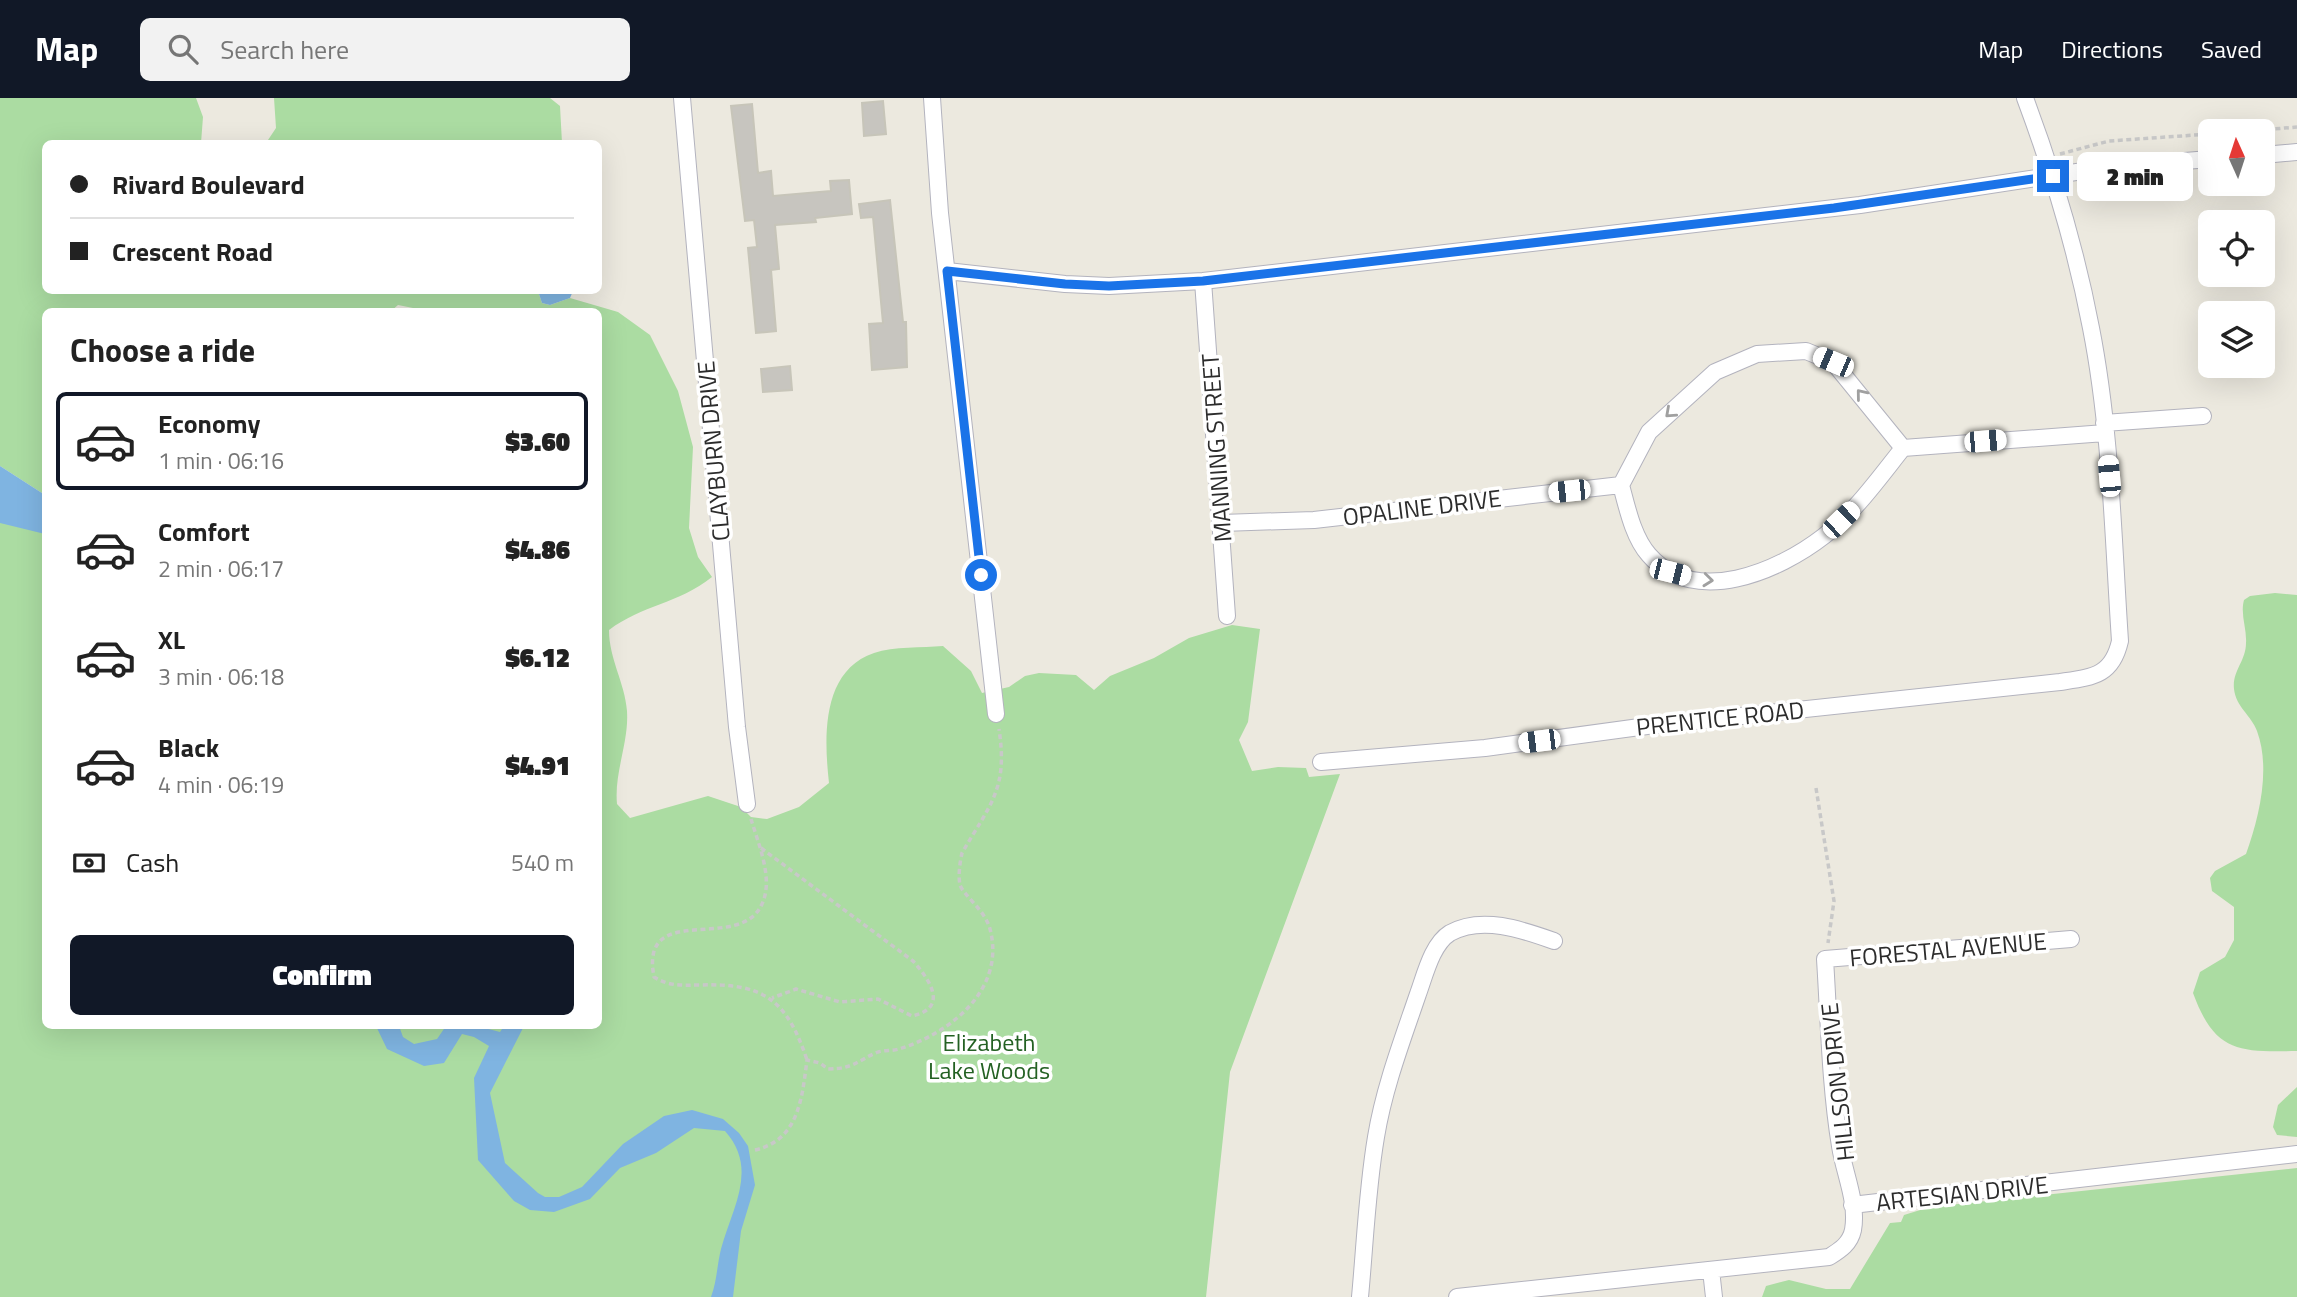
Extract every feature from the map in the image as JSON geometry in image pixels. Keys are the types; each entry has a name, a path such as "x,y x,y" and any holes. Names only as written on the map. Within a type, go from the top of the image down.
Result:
{"street":[{"name":"CLAYBURN DRIVE","path":"682,98 737,727 747,804"},
{"path":"932,98 947,271 996,714"},
{"path":"2025,98 2053,176 2092,329 2104,428"},
{"path":"2275,154 2297,152"},
{"path":"947,271 1076,285 1203,281 1834,208 2053,176 2198,160"},
{"name":"MANNING STREET","path":"1203,281 1227,616"},
{"path":"1903,448 1833,362 1807,351 1757,354 1715,372 1649,432 1621,485 1630,519 1648,554 1670,572 1710,582 1738,578 1782,562 1824,536 1857,505 1903,448 2203,416"},
{"name":"PRENTICE ROAD","path":"1321,762 1461,750 1661,724 2060,682 2087,678 2103,672 2115,661 2120,641 2104,428"},
{"name":"OPALINE DRIVE","path":"1222,523 1314,520 1621,485"},
{"path":"1360,1297 1376,1136 1394,1063 1434,952 1448,934 1463,928 1492,925 1515,928 1554,941"},
{"name":"FORESTAL AVENUE","path":"1825,959 2071,939"},
{"name":"HILLSON DRIVE","path":"1825,959 1839,1135 1852,1205"},
{"name":"ARTESIAN DRIVE","path":"1457,1297 1829,1257 1847,1245 1853,1230 1852,1205 2297,1154"},
{"path":"1711,1270 1714,1297"}],"path":[{"path":"2275,129 2297,127"},
{"path":"2047,158 2109,141 2198,135"},
{"path":"807,1060 820,1063 828,1069 859,1064 874,1054 915,1042 953,1020 982,995 991,970 990,929 984,913 961,887 960,866 962,853 1002,779 1003,757 996,714"},
{"path":"1816,788 1834,901 1825,959"},
{"path":"747,804 765,880 762,905 750,918 733,925 664,936 654,944 651,962 654,977 665,984 732,984 748,987 771,998 794,1026 807,1060 798,1115 792,1126 774,1143 755,1150"},
{"path":"759,846 913,961 927,977 934,995 933,1006 927,1012 912,1016 878,999 840,1002 796,989 771,998"}],"green space":[{"name":"Elizabeth Lake Woods","path":"0,98 196,98 203,117 201,140 42,140 42,294 539,294 542,303 550,305 570,298 618,312 650,335 678,391 693,447 689,528 698,557 712,577 686,593 634,615 609,630 627,711 617,804 630,818 708,796 741,807 751,817 767,819 799,807 829,783 827,727 835,690 844,675 857,662 874,653 899,648 943,646 971,671 982,693 1009,687 1025,676 1039,673 1076,675 1094,690 1110,676 1154,658 1189,638 1232,625 1260,629 1248,722 1239,740 1252,771 1278,767 1306,768 1309,777 1340,774 1230,1072 1206,1297 0,1297 0,511 42,522 42,1029 602,1029 602,308 413,308 398,305 395,308 42,308 42,493 0,466"},
{"path":"274,98 550,98 560,106 562,140 268,140 276,128"},
{"path":"2275,593 2297,595 2297,1051 2259,1051 2232,1045 2210,1028 2193,993 2200,972 2225,957 2234,940 2234,907 2212,891 2210,878 2215,871 2246,854 2259,809 2263,777 2261,746 2254,725 2235,695 2234,683 2245,649 2244,600 2250,596"},
{"path":"2297,1087 2297,1137 2277,1135 2273,1127 2278,1105"},
{"path":"2297,1168 2297,1297 1762,1297 1766,1286 1789,1280 1826,1289 1850,1289 1890,1223 1901,1222 1904,1215 1930,1207"}],"water":[{"path":"539,294 572,294 570,298 550,305 542,303"},
{"path":"0,466 42,493 42,533 0,523"},
{"path":"377,1029 400,1029 403,1037 414,1044 437,1039 444,1029 488,1029 500,1032 502,1029 522,1029 490,1093 505,1163 545,1197 559,1197 582,1187 623,1144 664,1116 692,1110 723,1119 739,1133 748,1146 755,1185 741,1231 733,1297 711,1297 742,1174 735,1145 725,1131 694,1128 656,1153 620,1168 590,1199 554,1212 530,1210 514,1201 478,1160 474,1078 489,1046 474,1037 462,1034 444,1063 424,1066 387,1049"}],"building":[{"path":"883,101 886,134 864,136 862,103"},
{"path":"752,104 758,173 771,171 773,196 831,191 830,181 849,180 852,214 815,218 816,222 775,225 779,269 771,270 776,331 756,333 748,248 757,247 754,220 745,221 731,106"},
{"path":"890,200 903,322 906,322 907,367 872,370 869,324 883,323 873,217 861,218 859,204"},
{"path":"790,366 792,390 763,392 761,369"}],"route":[{"path":"981,575 947,271 1109,286 1203,281 1834,208 2053,176"}]}
